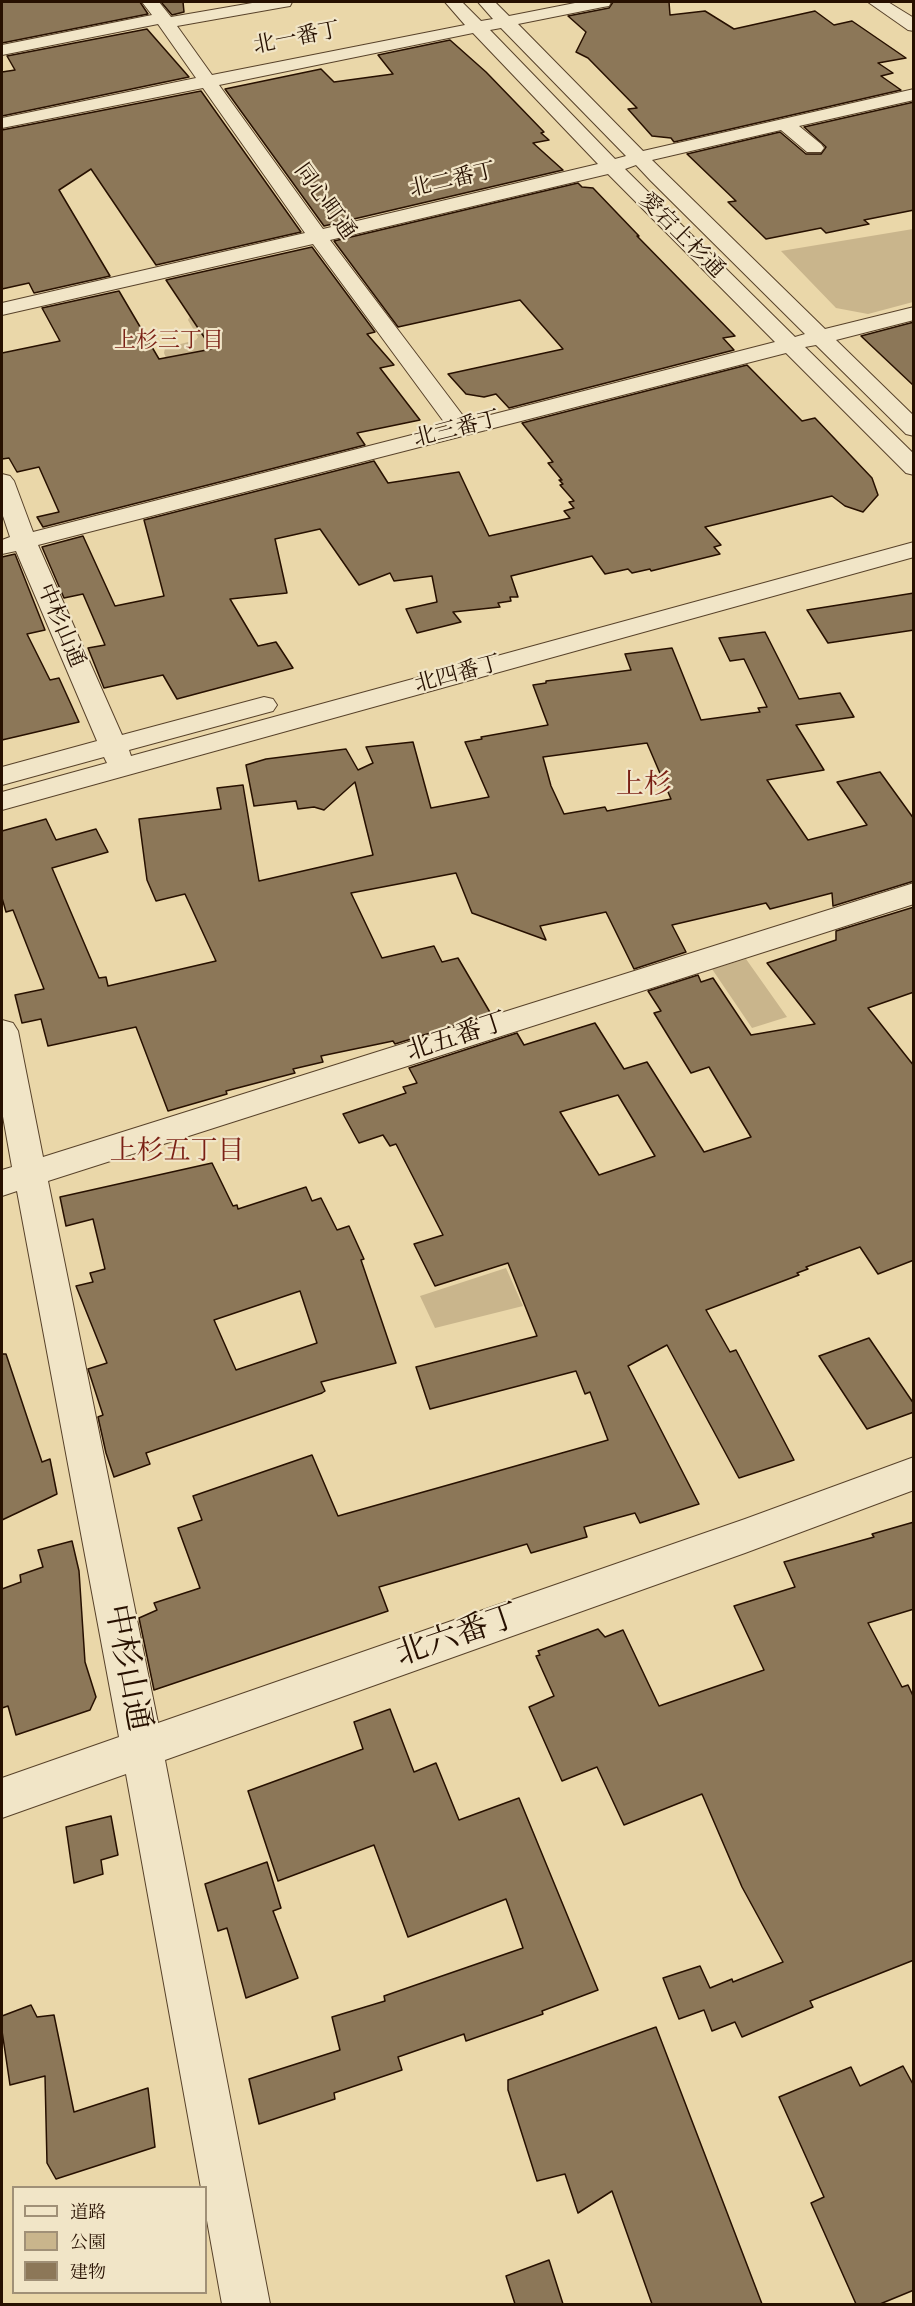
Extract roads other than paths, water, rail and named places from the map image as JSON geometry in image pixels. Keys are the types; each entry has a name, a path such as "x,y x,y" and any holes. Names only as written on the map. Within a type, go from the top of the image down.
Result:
{"street":[{"path":"2,50 160,14 284,2"},
{"name":"愛宕上杉通","path":"453,2 611,166 914,468"},
{"name":"愛宕上杉通","path":"486,2 820,337 905,410 914,429"},
{"name":"北一番丁","path":"2,123 603,2"},
{"path":"877,2 911,22"},
{"name":"同心町通","path":"160,14 318,237 461,429"},
{"name":"北二番丁","path":"2,309 318,237 784,123 914,94"},
{"path":"784,123 814,148"},
{"name":"北三番丁","path":"13,544 914,313"},
{"name":"中杉山通","path":"2,481 13,544 117,757"},
{"name":"北四番丁","path":"2,801 117,757 914,527"},
{"name":"北四番丁","path":"2,776 117,757 914,549"},
{"name":"北五番丁","path":"15,1178 914,893"},
{"name":"中杉山通","path":"2,1031 15,1178 142,1748 246,2304"},
{"name":"北六番丁","path":"2,1798 734,1540 914,1473"}],"district":[{"name":"上杉三丁目","path":"169,342"},
{"name":"上杉","path":"644,787"},
{"name":"上杉五丁目","path":"177,1153"}]}
